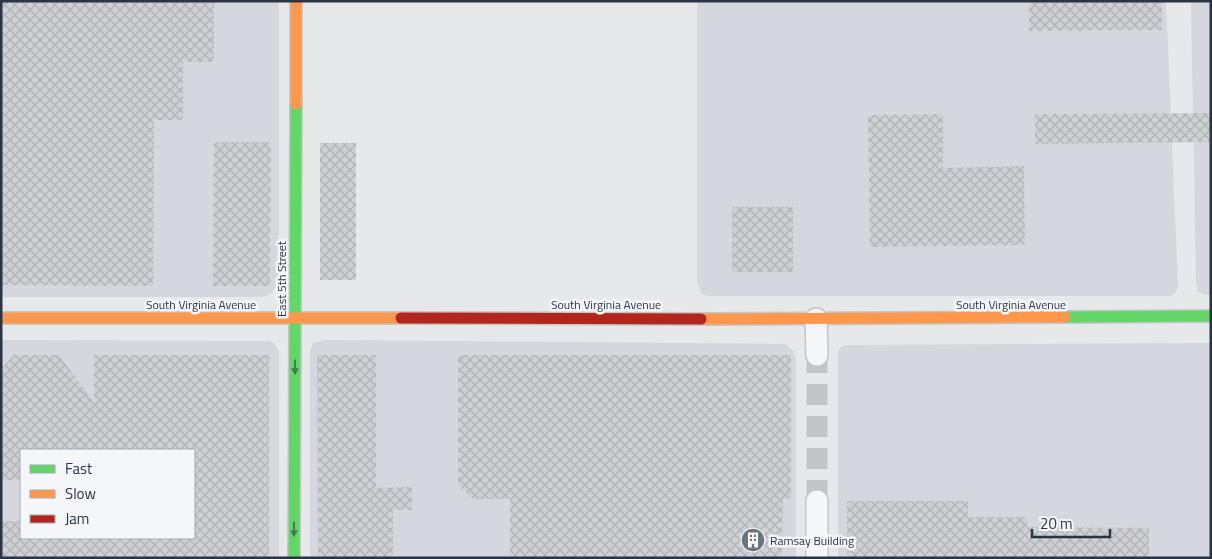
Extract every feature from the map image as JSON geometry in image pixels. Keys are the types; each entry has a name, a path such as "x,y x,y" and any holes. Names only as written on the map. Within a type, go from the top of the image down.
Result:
{"street":[{"name":"East 5th Street","path":"294,558 296,1"},
{"name":"South Virginia Avenue","path":"1,318 816,319 1211,316"},
{"path":"816,319 817,355"},
{"path":"817,502 817,558"}],"shaded area":[{"path":"1,1 279,1 279,284 270,294 263,297 1,297"},
{"path":"697,1 1166,1 1178,287 1175,293 1170,296 709,296 702,294 697,283"},
{"path":"1191,1 1211,1 1211,295 1198,292 1196,282"},
{"path":"1,340 268,341 274,343 279,352 279,558 1,558"},
{"path":"325,340 785,344 794,351 796,360 796,558 310,558 310,350 313,343"},
{"path":"1211,343 1211,558 838,558 838,351 843,345"}],"building":[{"path":"1,1 214,1 214,62 183,62 183,120 154,120 153,286 1,285"},
{"path":"1029,1 1162,1 1162,30 1029,31"},
{"path":"1211,113 1211,142 1035,144 1035,114"},
{"path":"943,114 943,168 1024,166 1025,245 870,247 868,115"},
{"path":"214,142 271,142 270,286 213,286"},
{"path":"320,143 356,143 356,280 320,280"},
{"path":"732,207 793,207 793,272 732,272"},
{"path":"14,355 59,355 94,402 94,355 269,355 269,558 1,558 1,521 20,521 20,539 195,539 195,449 20,449 20,480 1,480 1,369"},
{"path":"317,355 376,355 376,488 412,487 412,510 393,510 393,558 318,558"},
{"path":"458,355 791,355 791,499 783,499 782,558 510,558 510,499 473,499 458,486"},
{"path":"847,501 968,501 968,517 1027,517 1027,527 1149,528 1149,558 847,558"}],"tunnel":[{"path":"817,355 817,501"}],"traffic: fast":[{"path":"294,558 296,104"},
{"path":"1065,317 1211,316"}],"traffic: slow":[{"path":"296,1 296,104"},
{"path":"701,319 1065,317"},
{"path":"1,318 401,318"}],"traffic: jam":[{"path":"401,318 701,319"}],"place":[{"name":"Ramsay Building","path":"753,540"}]}
